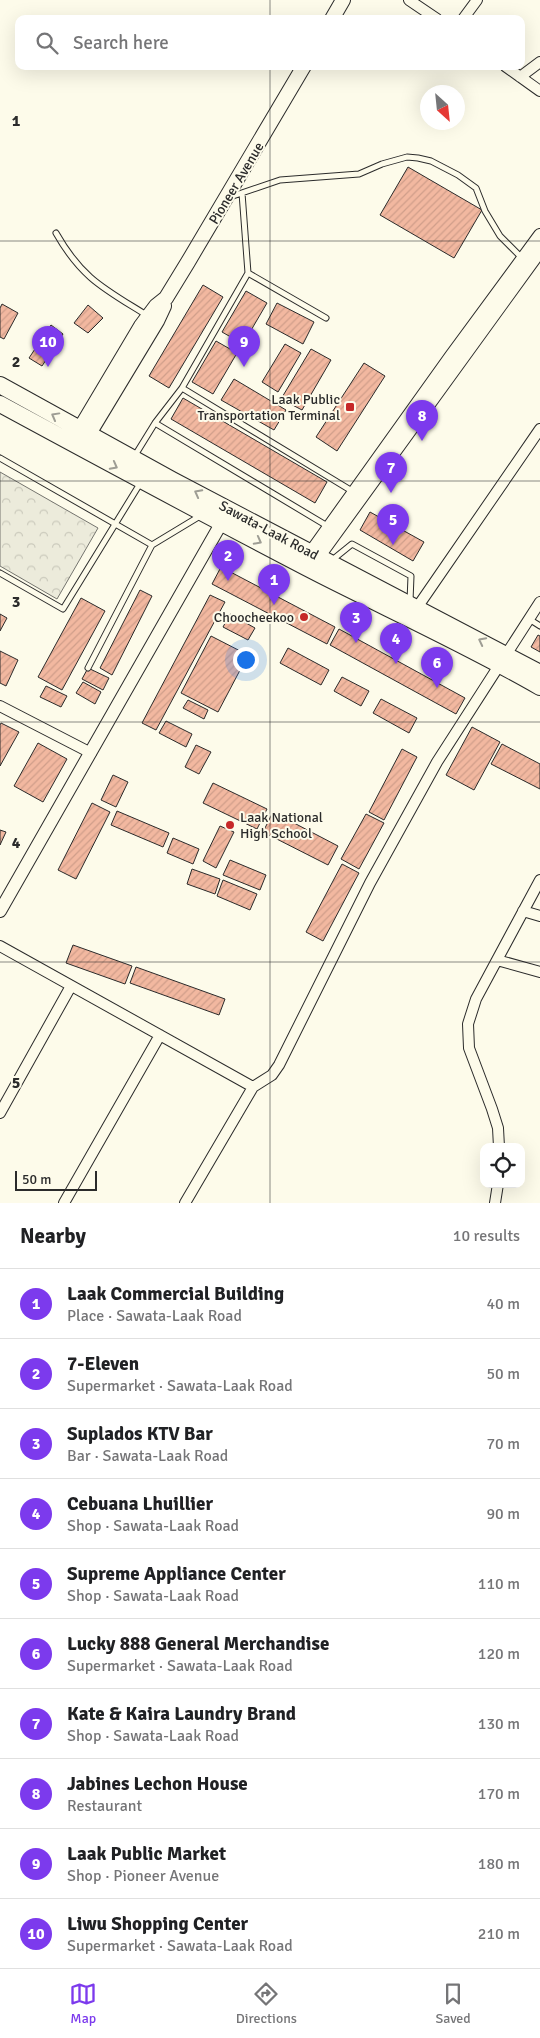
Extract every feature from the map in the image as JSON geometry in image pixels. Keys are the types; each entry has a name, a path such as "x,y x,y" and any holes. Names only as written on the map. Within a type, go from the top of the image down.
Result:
{"main road":[{"path":"334,15 343,0"},
{"name":"Pioneer Avenue","path":"80,439 153,319 156,306 166,298 302,70"},
{"name":"Sawata-Laak Road","path":"6,389 141,481 222,522 314,561"},
{"name":"Sawata-Laak Road","path":"2,408 134,458 314,561 502,658 540,673"},
{"name":"Sawata-Laak Road","path":"502,658 540,687"}],"street":[{"path":"409,0 431,15"},
{"path":"466,15 477,0"},
{"path":"520,77 540,62"},
{"path":"510,70 540,91"},
{"path":"314,561 332,529 540,235"},
{"path":"357,494 540,251"},
{"path":"412,610 540,429"},
{"path":"0,911 222,522"},
{"path":"185,1203 253,1087 272,1074 279,1064 398,831 437,762 502,658 540,602"},
{"path":"0,706 91,753"},
{"path":"499,1143 498,1128 473,1062 467,1036 471,1012 540,880"},
{"path":"523,911 540,916"},
{"path":"0,946 253,1087"},
{"path":"497,960 540,972"},
{"path":"0,1113 71,986"},
{"path":"64,1203 160,1035"},
{"path":"495,1203 497,1188"}],"lane":[{"path":"227,198 288,178 359,174 382,164 407,158 431,160 458,175 476,188 485,211 500,236 523,259"},
{"path":"134,458 155,423 182,388 248,273 242,193"},
{"path":"56,233 68,253 96,284 153,319"},
{"path":"248,273 326,318"},
{"path":"182,388 357,494"},
{"path":"2,408 6,389"},
{"path":"155,423 332,529"},
{"path":"0,458 152,545"},
{"path":"0,573 63,609 141,481"},
{"path":"88,668 152,545 204,513"},
{"path":"314,561 352,544 411,576 412,610"},
{"path":"529,619 540,626"}],"green space":[{"path":"0,472 98,528 57,599 0,566"}],"building":[{"path":"408,167 482,210 454,258 380,215"},
{"path":"203,285 223,297 169,388 149,376"},
{"path":"246,291 267,303 243,344 222,332"},
{"path":"277,303 314,322 303,344 266,324"},
{"path":"2,304 18,313 4,339 0,337 0,308"},
{"path":"88,305 103,318 88,333 74,323"},
{"path":"51,325 63,334 42,366 29,358"},
{"path":"216,341 237,353 213,394 192,382"},
{"path":"285,344 301,353 278,392 262,382"},
{"path":"311,349 331,360 302,410 281,399"},
{"name":"Laak Public Transportation Terminal","path":"364,363 385,376 337,451 316,437"},
{"path":"234,379 286,410 274,430 221,400"},
{"path":"183,398 327,482 315,503 171,419"},
{"path":"370,512 424,542 413,561 360,530"},
{"path":"221,567 335,627 327,644 212,584"},
{"path":"140,590 152,596 112,675 100,668"},
{"path":"210,595 225,602 156,730 142,723"},
{"path":"81,598 105,611 62,690 38,677"},
{"path":"0,614 7,618 0,631"},
{"path":"230,614 255,628 248,640 223,627"},
{"path":"339,629 465,698 456,714 330,645"},
{"path":"538,635 540,636 540,652 531,647"},
{"path":"211,636 248,655 218,712 181,693"},
{"path":"288,648 329,670 321,685 280,663"},
{"path":"0,651 18,660 6,686 0,683"},
{"path":"88,668 109,678 103,690 82,679"},
{"path":"342,677 369,691 361,706 334,691"},
{"path":"83,682 101,692 95,704 76,693"},
{"path":"46,686 67,696 61,707 40,697"},
{"path":"381,699 417,718 409,733 373,713"},
{"path":"188,700 208,710 204,719 183,708"},
{"path":"166,721 192,734 186,747 159,733"},
{"path":"1,723 19,732 0,766 0,725"},
{"path":"472,727 500,742 474,790 446,775"},
{"path":"38,743 67,759 43,802 14,786"},
{"path":"502,744 540,764 540,789 491,764"},
{"path":"196,745 211,752 199,774 185,767"},
{"path":"402,749 417,757 384,820 369,812"},
{"path":"113,775 128,782 116,807 101,800"},
{"path":"213,783 267,809 257,829 203,803"},
{"path":"92,803 110,812 76,879 58,870"},
{"path":"117,811 169,833 163,847 111,825"},
{"path":"273,812 338,846 328,865 263,832"},
{"path":"366,814 384,823 359,869 341,859"},
{"path":"220,826 234,832 216,868 203,861"},
{"path":"0,830 6,832 0,845"},
{"path":"173,838 199,849 193,864 167,853"},
{"path":"230,860 266,875 260,890 223,875"},
{"path":"342,864 359,873 323,941 306,932"},
{"path":"192,869 220,879 215,894 187,884"},
{"path":"223,880 257,894 250,910 217,896"},
{"path":"73,945 132,966 125,984 66,963"},
{"path":"136,967 225,999 219,1015 130,983"}],"place":[{"name":"Liwu Shopping Center","path":"48,367"},
{"name":"Laak Public Market","path":"244,367"},
{"name":"Laak Public Transportation Terminal","path":"350,407"},
{"name":"Jabines Lechon House","path":"422,441"},
{"name":"Kate & Kaira Laundry Brand","path":"391,493"},
{"name":"Supreme Appliance Center","path":"393,545"},
{"name":"7-Eleven","path":"228,581"},
{"name":"Laak Commercial Building","path":"274,605"},
{"name":"Choocheekoo","path":"304,617"},
{"name":"Suplados KTV Bar","path":"356,643"},
{"name":"Cebuana Lhuillier","path":"396,664"},
{"name":"Lucky 888 General Merchandise","path":"437,688"},
{"name":"Laak National High School","path":"230,825"}]}
